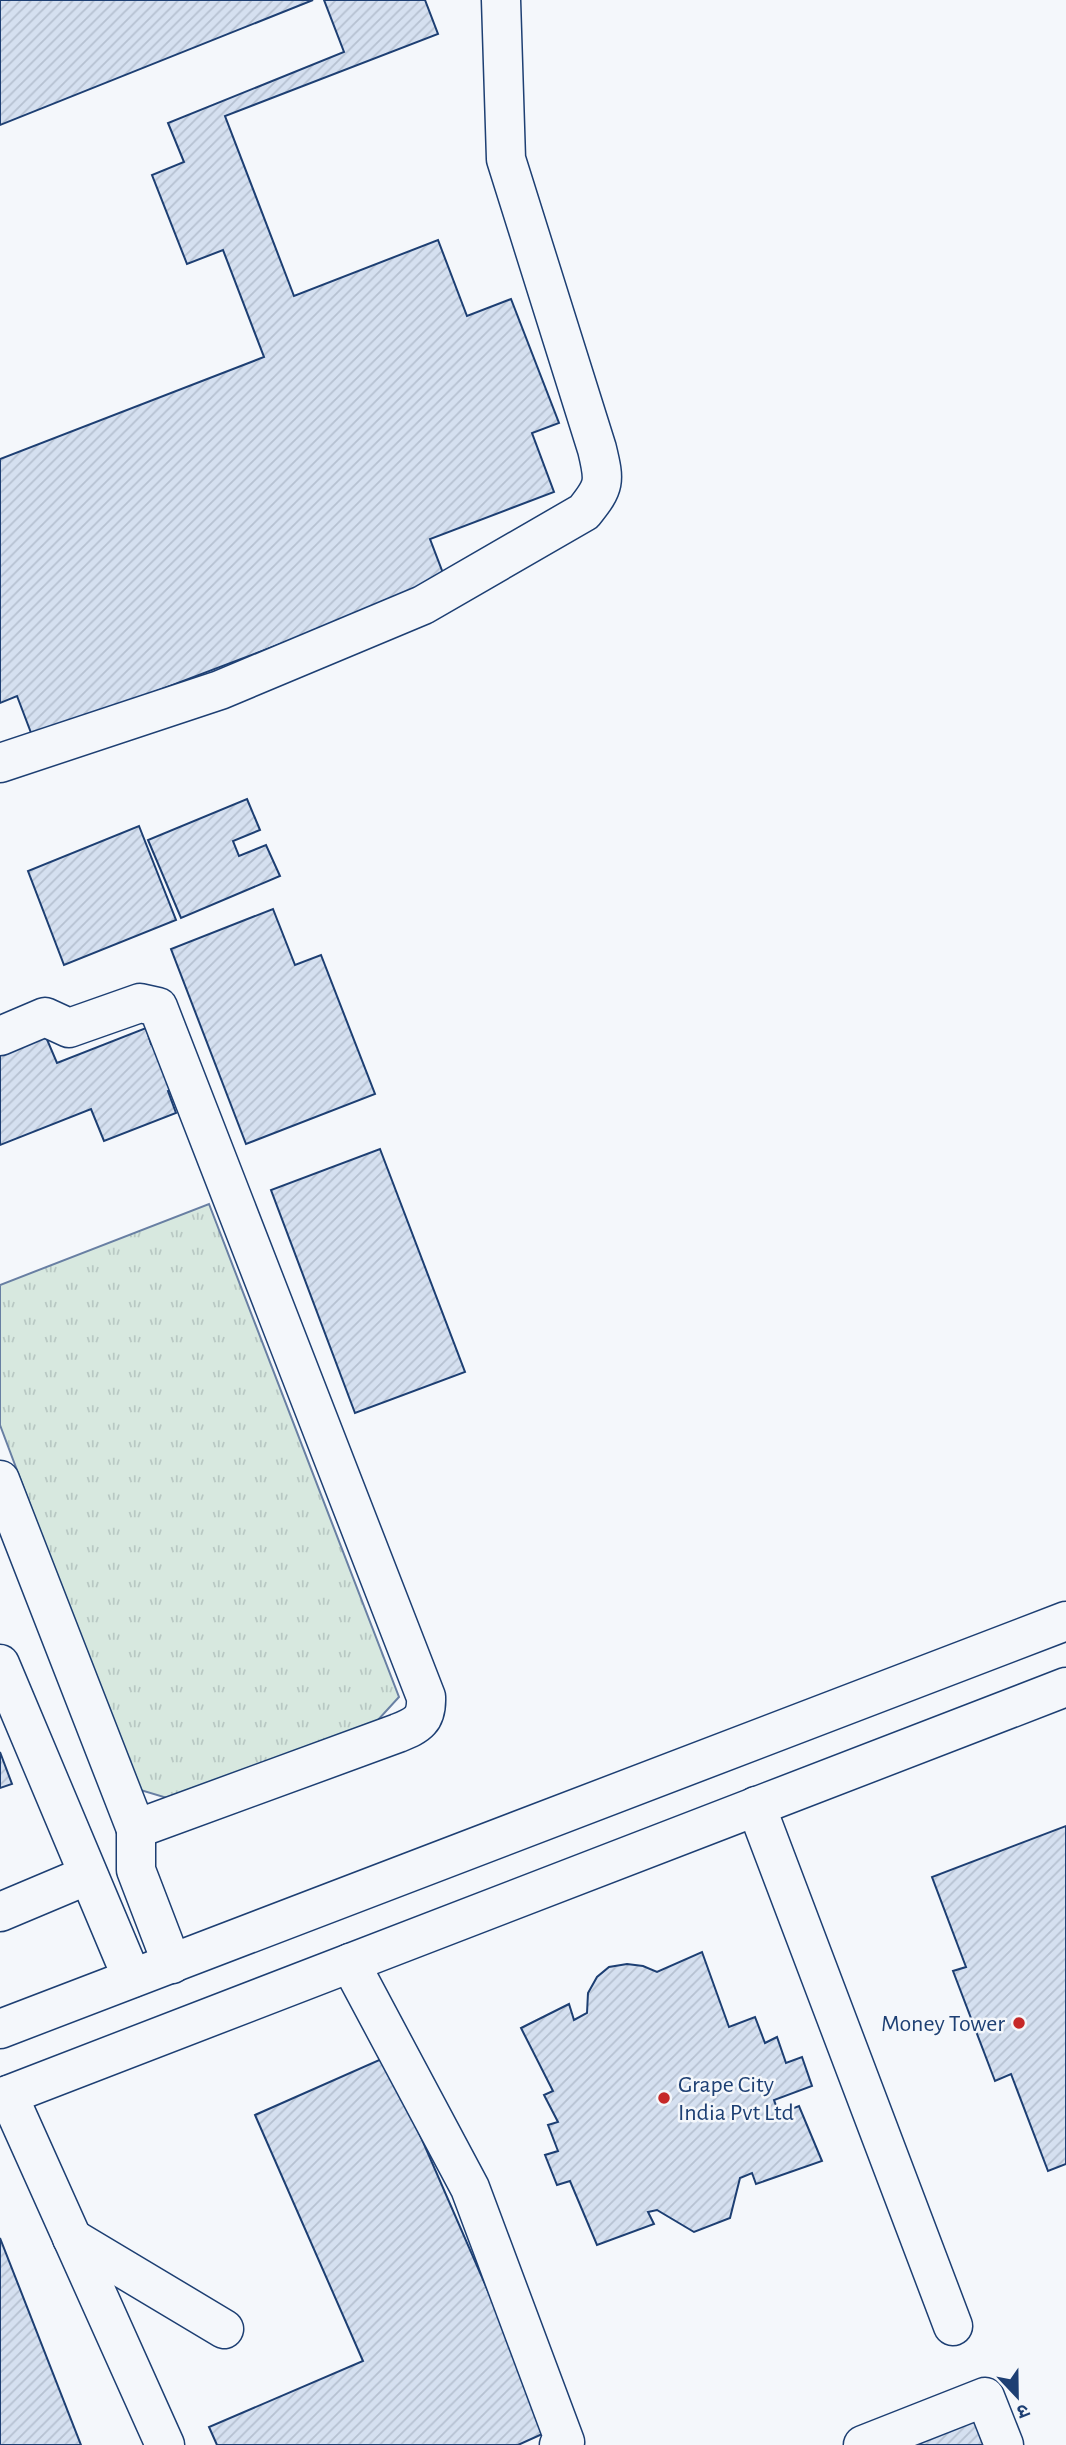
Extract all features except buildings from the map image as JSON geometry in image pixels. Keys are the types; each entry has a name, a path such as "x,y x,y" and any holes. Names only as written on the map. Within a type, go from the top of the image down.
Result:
{"street":[{"path":"0,763 220,690 423,605 584,512 601,492 603,472 597,449 506,159 501,0"},
{"path":"0,1036 45,1017 69,1028 140,1003 158,1007 426,1697 426,1711 415,1726 407,1730 136,1829"},
{"path":"0,1480 136,1829 136,1870 172,1964"},
{"path":"0,2029 1066,1622"},
{"path":"0,1664 132,1978"},
{"path":"165,2445 72,2238 4,2096 1066,1687"},
{"path":"756,1806 953,2326"},
{"path":"0,1912 88,1875"},
{"path":"350,1963 470,2188 565,2442 559,2445"},
{"path":"72,2238 223,2329"},
{"path":"863,2445 985,2397 1004,2445"}],"green space":[{"path":"209,1204 399,1697 367,1732 177,1801 137,1789 0,1425 0,1285"}],"place":[{"name":"Money Tower","path":"1019,2023"},
{"name":"Grape City India Pvt Ltd","path":"664,2098"}]}
